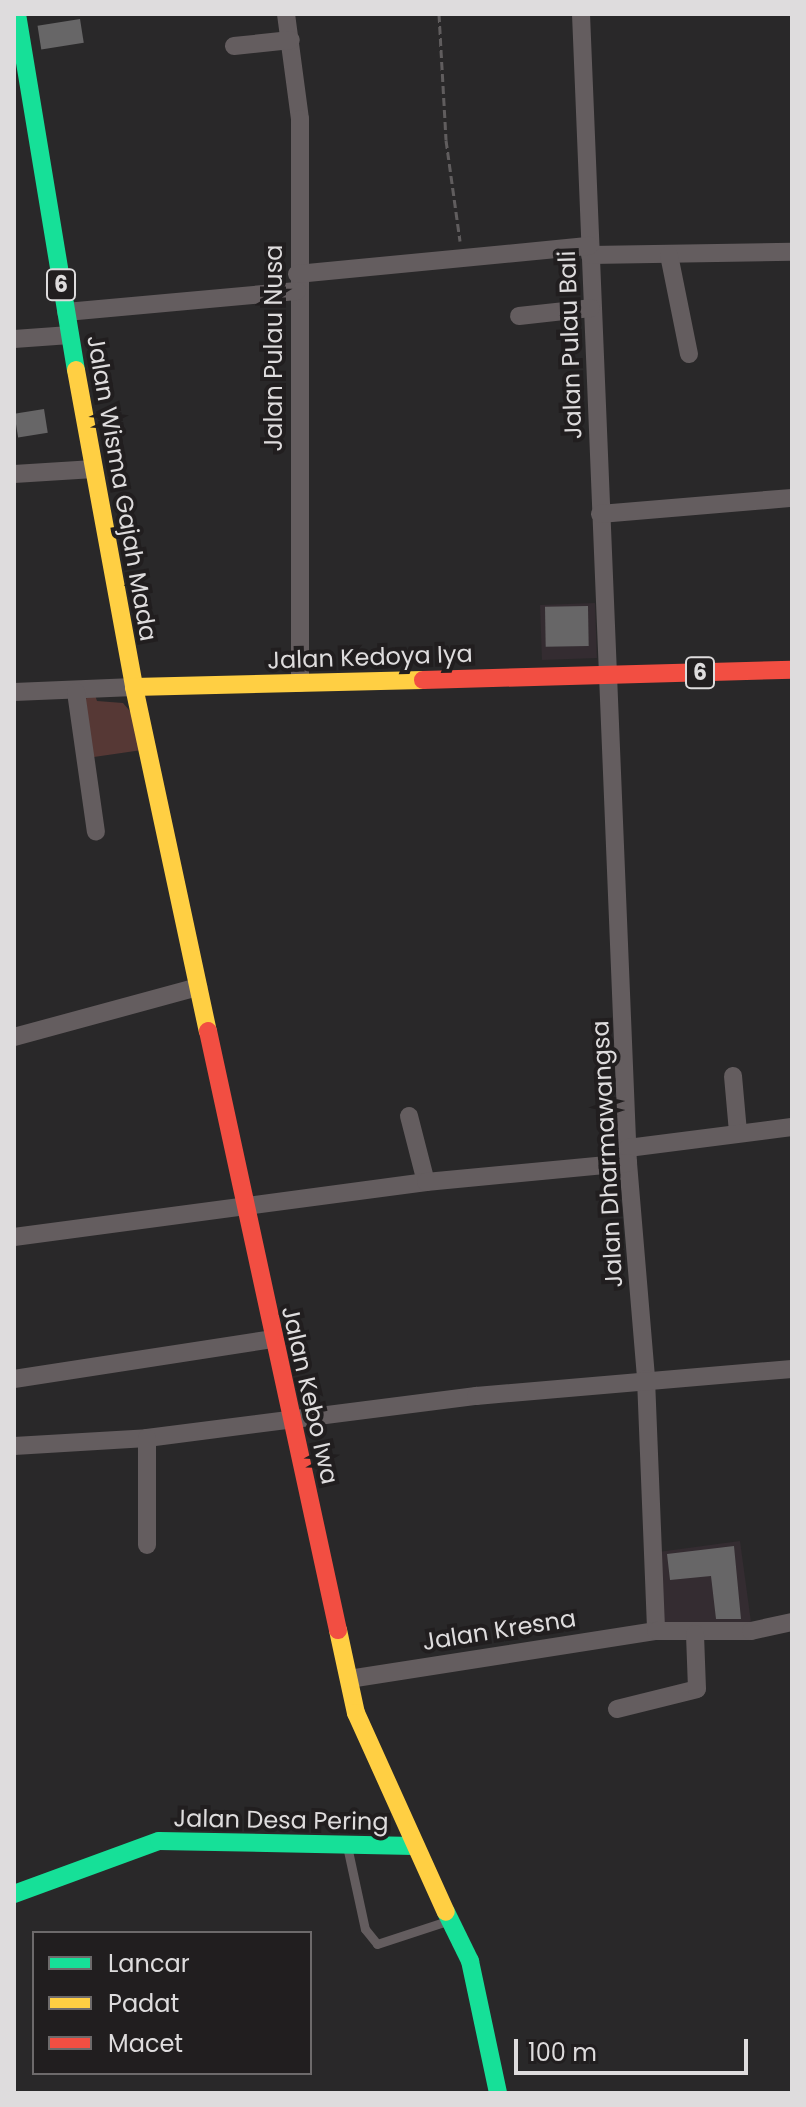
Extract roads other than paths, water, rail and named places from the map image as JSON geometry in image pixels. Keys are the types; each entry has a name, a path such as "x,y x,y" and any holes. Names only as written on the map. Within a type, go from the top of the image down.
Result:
{"main road":[{"name":"Jalan Wisma Gajah Mada","path":"16,18 33,132 134,687"},
{"name":"6","path":"607,675 792,670"},
{"name":"Jalan Kedoya Iya","path":"134,687 607,675"},
{"name":"Jalan Kebo Iwa","path":"134,687 242,1205 349,1679 378,1770 450,1920 478,1987 498,2093"},
{"name":"Jalan Desa Pering","path":"14,1894 159,1841 414,1846"}],"street":[{"name":"Jalan Pulau Nusa","path":"286,14 300,119 297,282 300,683"},
{"name":"Jalan Pulau Bali","path":"581,14 607,675"},
{"path":"234,46 291,40"},
{"path":"14,135 33,132"},
{"path":"66,312 297,282 463,256 590,250 669,255 792,252"},
{"path":"669,255 689,354"},
{"path":"519,316 591,308"},
{"path":"14,339 70,335"},
{"path":"14,474 94,469"},
{"path":"600,514 792,498"},
{"name":"Jalan Dharmawangsa","path":"607,675 628,1156 646,1379 656,1631"},
{"path":"14,692 76,692 134,687"},
{"path":"76,692 96,832"},
{"path":"14,1037 198,987"},
{"path":"733,1076 738,1132"},
{"path":"409,1116 426,1182"},
{"path":"14,1237 628,1156 738,1132 792,1127"},
{"path":"14,1379 272,1339"},
{"path":"14,1446 147,1438 290,1418 646,1379 792,1369"},
{"path":"147,1438 147,1545"},
{"name":"Jalan Kresna","path":"349,1679 656,1631 695,1634 767,1629 792,1622"},
{"path":"617,1709 697,1689 695,1634"}],"lane":[{"path":"347,1846 365,1929 377,1944 450,1920"}]}
